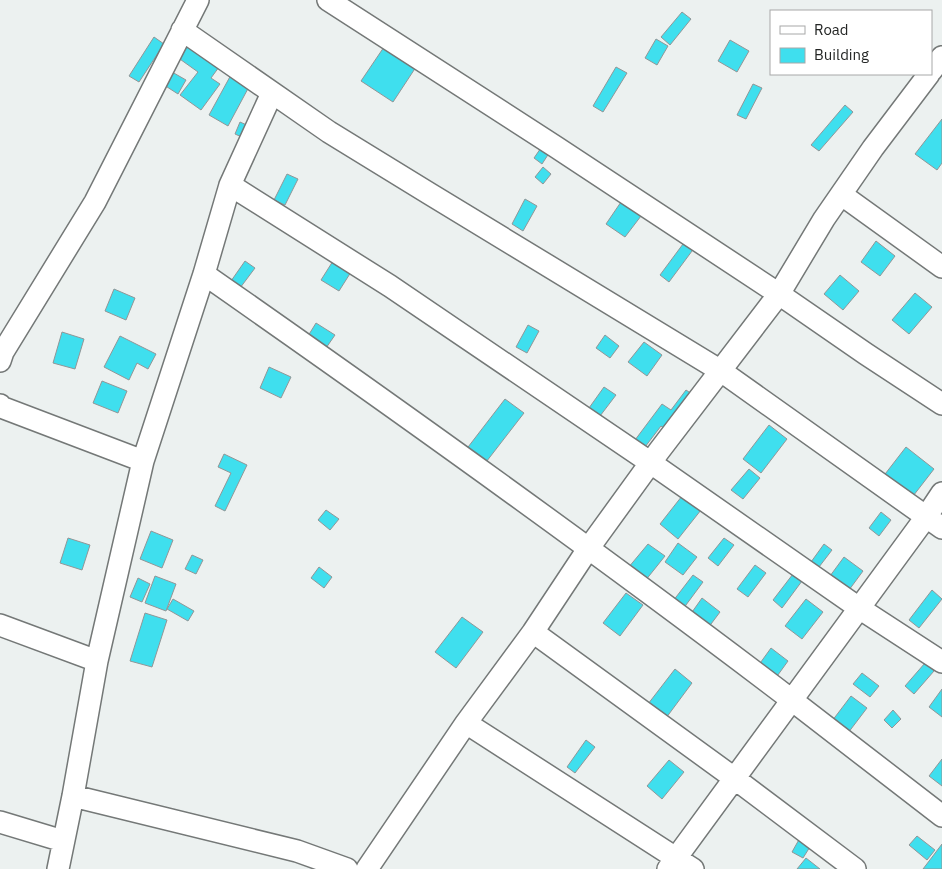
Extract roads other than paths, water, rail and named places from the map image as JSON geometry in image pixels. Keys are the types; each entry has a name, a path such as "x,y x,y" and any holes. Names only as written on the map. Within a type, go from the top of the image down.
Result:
{"street":[{"path":"0,361 3,352 95,202 198,0"},
{"path":"328,0 564,152 942,404"},
{"path":"182,30 329,132 721,370 934,523"},
{"path":"932,70 942,57"},
{"path":"367,869 466,723 533,632 588,549 779,294 824,219 873,148 928,75"},
{"path":"58,869 97,661 143,461 204,274 230,185 272,93"},
{"path":"230,185 390,286 860,608 942,662"},
{"path":"842,194 942,267"},
{"path":"204,274 588,549 793,700 942,816"},
{"path":"0,405 143,461"},
{"path":"466,723 679,865 734,778 860,608 934,523 942,494"},
{"path":"0,625 97,661"},
{"path":"533,632 734,778 855,869"},
{"path":"73,796 296,850 347,869"},
{"path":"0,822 63,841"}]}
